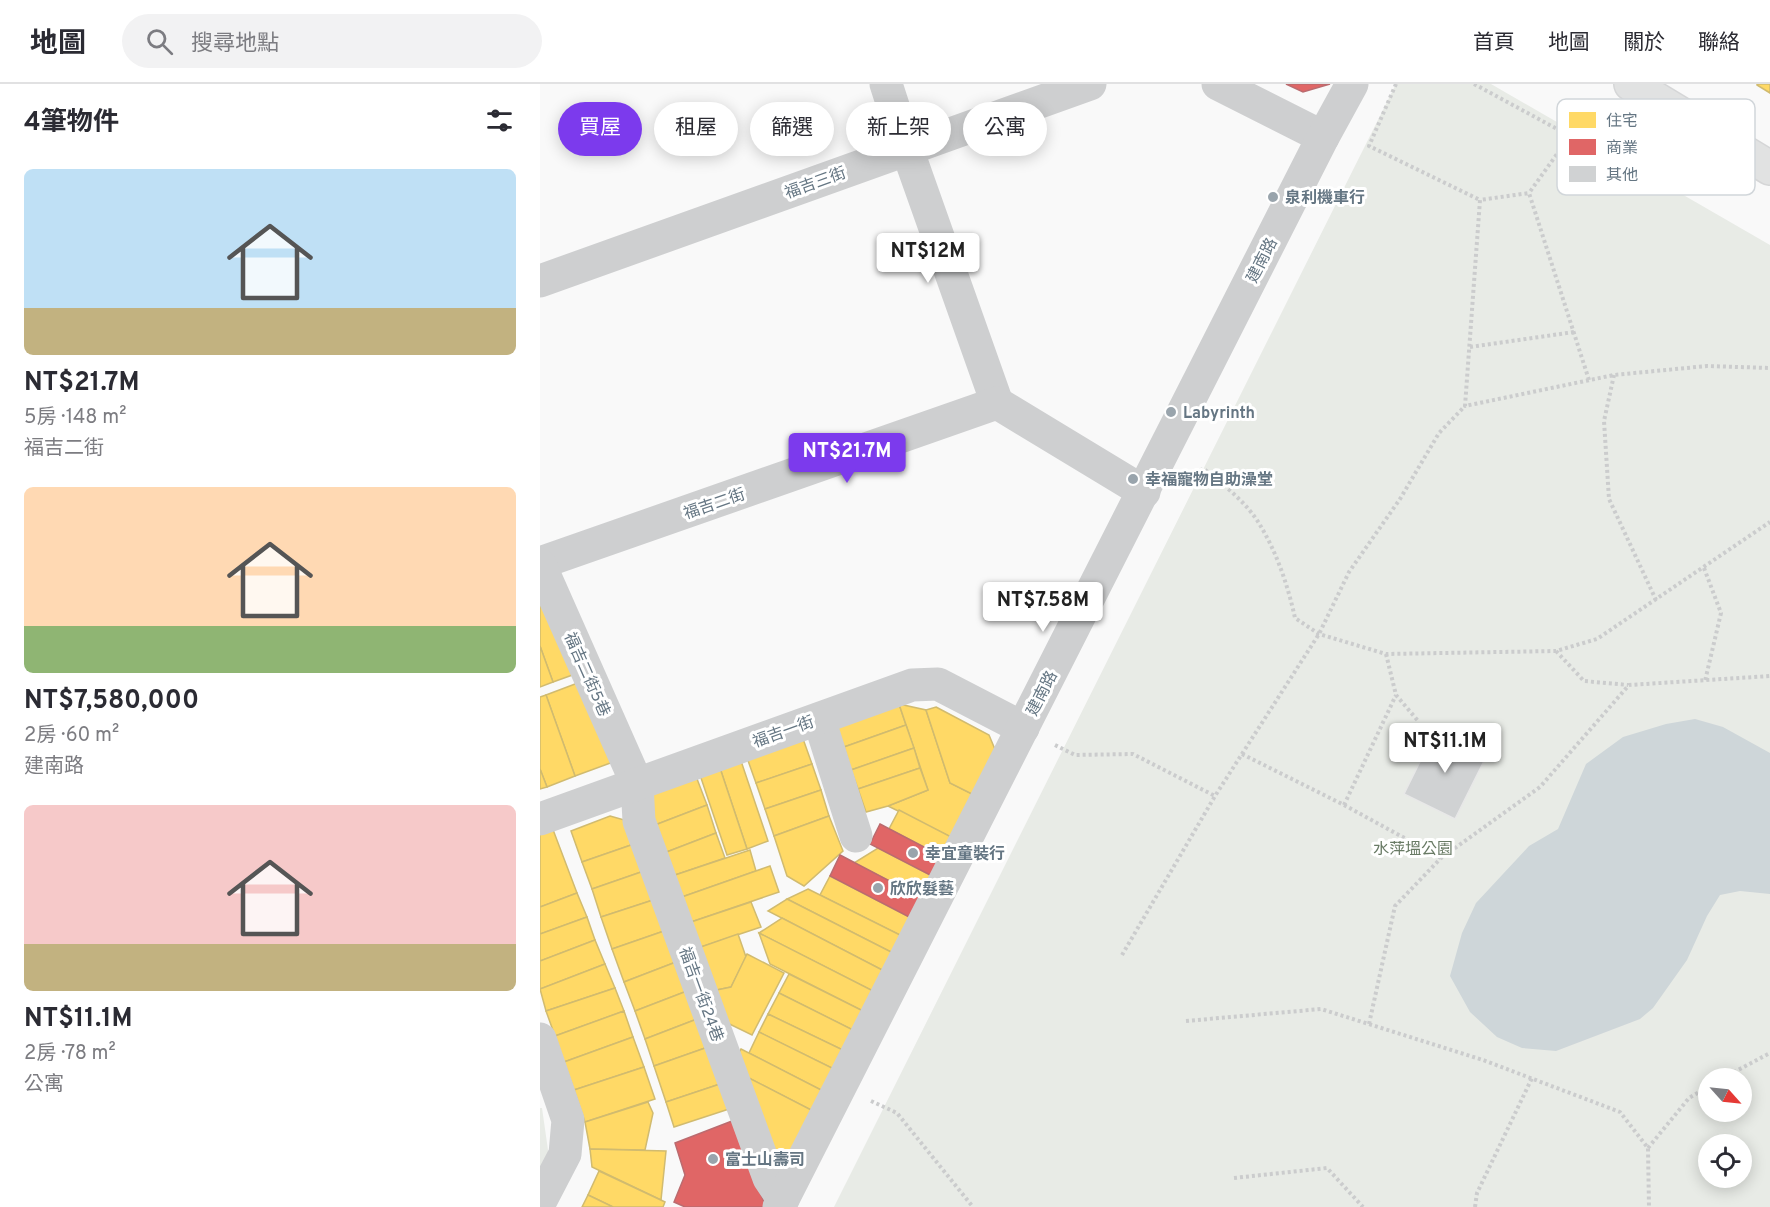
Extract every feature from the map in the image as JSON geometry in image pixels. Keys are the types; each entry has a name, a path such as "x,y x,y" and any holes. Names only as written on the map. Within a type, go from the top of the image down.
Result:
{"main road":[{"path":"1631,84 1656,99"},
{"path":"1755,159 1770,168"}],"street":[{"path":"886,84 892,102"},
{"name":"福吉三街","path":"951,133 1090,84"},
{"path":"1218,84 1323,137"},
{"name":"建南路","path":"781,1203 1352,84"},
{"name":"福吉三街","path":"540,281 888,156"},
{"path":"909,156 997,403 1144,492"},
{"name":"福吉二街","path":"540,564 997,403"},
{"name":"福吉二街5巷","path":"540,564 637,784"},
{"name":"福吉一街","path":"540,819 912,685 938,684 1023,728"},
{"path":"819,718 856,836"},
{"name":"福吉一街24巷","path":"637,784 639,821 769,1178 781,1203"},
{"path":"540,1039 568,1120 565,1154 540,1202"}],"path":[{"path":"1396,84 1369,146 1480,200 1528,193 1557,154"},
{"path":"1474,84 1557,129"},
{"path":"1528,193 1589,380"},
{"path":"1465,406 1480,200"},
{"path":"1470,347 1574,332"},
{"path":"1122,955 1215,796 1319,634 1349,572 1400,499 1438,433 1465,406 1614,375 1707,366 1770,368"},
{"path":"1614,375 1604,421 1609,499 1656,600"},
{"path":"1144,492 1204,469 1228,488 1260,524 1288,585 1295,618 1319,634 1386,654 1556,651 1597,639 1770,522"},
{"path":"1704,568 1721,612 1705,681"},
{"path":"1556,651 1584,681 1629,685 1770,676"},
{"path":"1386,654 1396,695 1419,722"},
{"path":"1369,1024 1395,906 1441,858 1540,787 1629,685"},
{"path":"1344,805 1396,695"},
{"path":"1023,728 1075,755 1133,754 1215,796"},
{"path":"1242,754 1344,805 1441,858"},
{"path":"1186,1021 1321,1009 1483,1060 1620,1112 1648,1148 1649,1207"},
{"path":"1742,1068 1770,1053"},
{"path":"1475,1207 1477,1193 1532,1078"},
{"path":"841,1086 897,1113 973,1207"},
{"path":"1648,1148 1689,1098 1698,1093"},
{"path":"1234,1178 1327,1168 1363,1207"}],"green space":[{"name":"水萍塭公園","path":"1396,84 1491,84 1557,122 1557,195 1683,195 1770,245 1770,1207 834,1207"},
{"path":"540,1108 542,1108 550,1164 540,1183"}],"shaded area":[{"path":"1695,719 1723,727 1770,753 1770,894 1740,891 1720,895 1707,916 1687,960 1653,1008 1640,1019 1556,1051 1522,1048 1497,1037 1470,1012 1450,976 1462,933 1476,903 1529,846 1558,829 1586,764 1623,737 1666,724"}],"building: 住宅":[{"path":"1770,84 1770,93 1757,85"},
{"path":"540,589 578,673 553,682 540,646"},
{"path":"540,646 553,682 540,687"},
{"path":"583,681 613,762 575,776 546,695"},
{"path":"546,695 575,776 547,787 540,769 540,697"},
{"path":"899,704 906,725 844,747 836,725"},
{"path":"899,704 926,710 950,783 978,797 957,840 888,806 928,790"},
{"path":"936,707 989,735 999,759 978,797 950,783 926,710"},
{"path":"906,725 914,748 851,770 844,747"},
{"path":"802,736 812,764 756,783 746,755"},
{"path":"914,748 920,768 858,789 851,770"},
{"path":"739,755 768,841 747,849 718,762"},
{"path":"718,762 747,849 727,855 698,769"},
{"path":"812,764 821,790 765,809 756,783"},
{"path":"920,768 928,790 866,812 858,789"},
{"path":"540,769 547,787 540,789"},
{"path":"694,771 707,805 655,825 651,786"},
{"path":"821,790 829,816 774,836 765,809"},
{"path":"707,805 716,833 664,853 655,825"},
{"path":"899,810 957,840 947,859 889,829"},
{"path":"610,816 628,821 634,844 582,862 571,831"},
{"path":"829,816 843,851 804,886 787,876 774,836"},
{"path":"552,827 577,893 540,907 540,832"},
{"path":"716,833 725,858 672,876 664,853"},
{"path":"634,844 644,871 592,889 582,862"},
{"path":"878,848 936,878 926,900 854,863"},
{"path":"750,850 756,871 679,898 672,876"},
{"path":"770,866 779,892 688,923 679,898"},
{"path":"644,871 653,900 601,917 592,889"},
{"path":"830,876 915,920 906,938 820,895"},
{"path":"808,889 906,938 897,955 787,899"},
{"path":"577,893 587,917 540,934 540,907"},
{"path":"787,899 897,955 888,973 768,911"},
{"path":"653,900 664,931 612,949 601,917"},
{"path":"751,902 761,927 695,949 688,923"},
{"path":"587,917 595,940 540,961 540,934"},
{"path":"782,918 888,973 877,993 759,933"},
{"path":"664,931 676,962 624,982 612,949"},
{"path":"759,933 877,993 867,1013 770,964"},
{"path":"738,934 746,957 731,987 707,992 695,949"},
{"path":"595,940 605,964 540,989 540,961"},
{"path":"747,954 784,973 752,1035 715,1017 707,992 731,987"},
{"path":"676,962 687,991 635,1011 624,982"},
{"path":"605,964 615,988 546,1011 540,989"},
{"path":"789,974 867,1013 857,1032 779,993"},
{"path":"615,988 624,1011 555,1036 546,1011"},
{"path":"687,991 697,1019 645,1039 635,1011"},
{"path":"779,993 857,1032 847,1052 768,1014"},
{"path":"624,1011 633,1037 564,1062 555,1036"},
{"path":"768,1014 847,1052 838,1071 759,1032"},
{"path":"697,1019 708,1047 654,1066 645,1039"},
{"path":"759,1032 838,1071 827,1093 749,1053"},
{"path":"633,1037 644,1067 574,1090 564,1062"},
{"path":"708,1047 720,1084 666,1102 654,1066"},
{"path":"741,1049 827,1093 817,1113 731,1069"},
{"path":"644,1067 655,1099 585,1122 574,1090"},
{"path":"749,1078 817,1113 793,1161 772,1149"},
{"path":"720,1084 729,1109 674,1127 666,1102"},
{"path":"648,1102 653,1113 645,1150 590,1149 585,1122"},
{"path":"590,1149 666,1151 661,1200 592,1167"},
{"path":"599,1171 665,1202 663,1207 613,1207 588,1195"},
{"path":"588,1195 613,1207 582,1207"}],"building: 商業":[{"path":"1286,84 1330,84 1303,92"},
{"name":"幸宜童裝行","path":"880,824 947,859 936,878 870,844"},
{"name":"欣欣髮藝","path":"840,855 926,900 915,920 830,876"},
{"name":"富士山壽司","path":"732,1121 766,1207 685,1207 674,1202 685,1175 675,1143"}],"building: 其他":[{"path":"1436,729 1487,755 1455,819 1404,794"}],"place":[{"name":"泉利機車行","path":"1273,197"},
{"name":"Labyrinth","path":"1171,412"},
{"name":"幸福寵物自助澡堂","path":"1133,479"},
{"name":"幸宜童裝行","path":"913,853"},
{"name":"欣欣髮藝","path":"878,888"},
{"name":"富士山壽司","path":"713,1159"}]}
